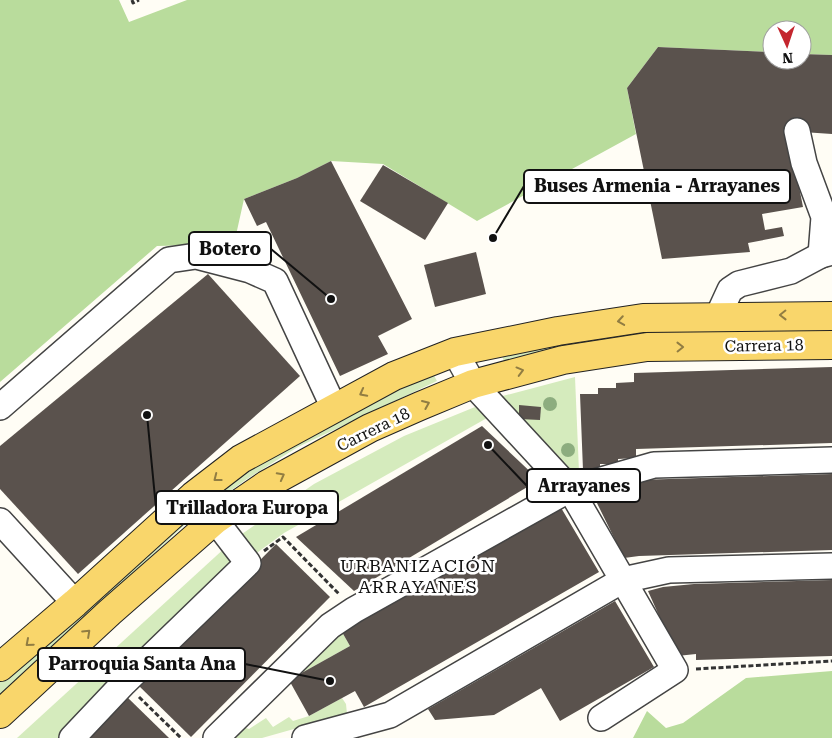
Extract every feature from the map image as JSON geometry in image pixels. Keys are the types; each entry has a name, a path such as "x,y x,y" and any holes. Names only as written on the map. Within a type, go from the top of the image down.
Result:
{"main road":[{"name":"Carrera 18","path":"0,668 193,496 242,459 394,376 455,352 558,331 643,318 832,316"},
{"name":"Carrera 18","path":"0,714 110,612 215,520 266,485 370,428 473,384 563,360 647,347 832,345"}],"street":[{"path":"718,316 730,290 739,284 791,271 826,254 824,217 804,163 797,132"},
{"path":"0,407 168,260 196,256 250,270 275,281 334,408"},
{"path":"455,352 473,384 570,490 675,670 600,718"},
{"path":"216,738 330,626 354,610 570,490 654,466 832,460"},
{"path":"72,738 124,683 248,563 215,520"},
{"path":"0,521 75,603"},
{"path":"305,738 390,715 623,580 669,570 832,566"}],"path":[{"path":"132,0 133,3 139,0"},
{"path":"283,537 354,610"},
{"path":"675,670 832,662"},
{"path":"124,683 182,738"}],"green space":[{"path":"0,0 119,0 129,22 187,0 832,0 832,55 812,54 812,20 762,20 762,52 658,47 627,88 636,134 477,221 383,164 331,161 297,178 244,199 234,244 157,246 0,382"},
{"path":"832,325 832,337 505,364 502,356 643,327"},
{"path":"432,372 437,381 298,447 247,479 192,518 0,697 0,681 186,514 240,471"},
{"path":"575,377 579,472 565,471 499,397"},
{"path":"475,407 487,418 284,533 254,555 239,536 314,484 404,436"},
{"path":"227,546 236,557 62,738 17,738"},
{"path":"342,632 350,646 289,680"},
{"path":"832,671 832,738 633,738 647,711 666,728 683,723 746,678"},
{"path":"342,698 346,704 347,714 262,738 232,738 243,727 249,729 266,718 273,727 289,717 293,721 309,716"}],"building":[{"path":"658,47 762,52 762,70 812,70 812,54 832,55 832,134 788,131 803,207 762,214 765,230 782,227 784,236 748,243 750,252 662,259 627,88"},
{"path":"331,161 412,319 378,336 388,354 340,376 266,222 257,226 244,199 297,178"},
{"path":"383,165 448,203 425,240 360,201"},
{"path":"476,252 486,294 435,307 424,265"},
{"path":"208,274 300,376 78,574 0,489 0,446"},
{"path":"832,367 832,443 636,449 636,458 618,459 618,464 600,464 600,469 583,470 580,394 598,394 598,388 616,388 616,383 634,382 634,373"},
{"path":"519,405 541,407 540,420 519,419"},
{"path":"482,426 539,480 354,591 296,537"},
{"path":"832,474 832,550 624,558 594,497 637,480"},
{"path":"560,506 599,572 364,707 355,691 309,716 289,680 350,646 342,632"},
{"path":"276,544 330,597 191,737 137,684"},
{"path":"832,580 832,656 696,660 696,654 677,656 648,591 663,587 694,584"},
{"path":"615,601 654,667 560,721 541,688 494,715 435,720 428,709"},
{"path":"125,695 169,738 83,738"}],"place":[{"name":"Buses Armenia - Arrayanes","path":"493,238"},
{"name":"Botero","path":"331,299"},
{"name":"Trilladora Europa","path":"147,415"},
{"name":"Arrayanes","path":"488,445"},
{"name":"Parroquia Santa Ana","path":"330,681"}],"district":[{"name":"URBANIZACIÓN ARRAYANES","path":"418,576"}]}
